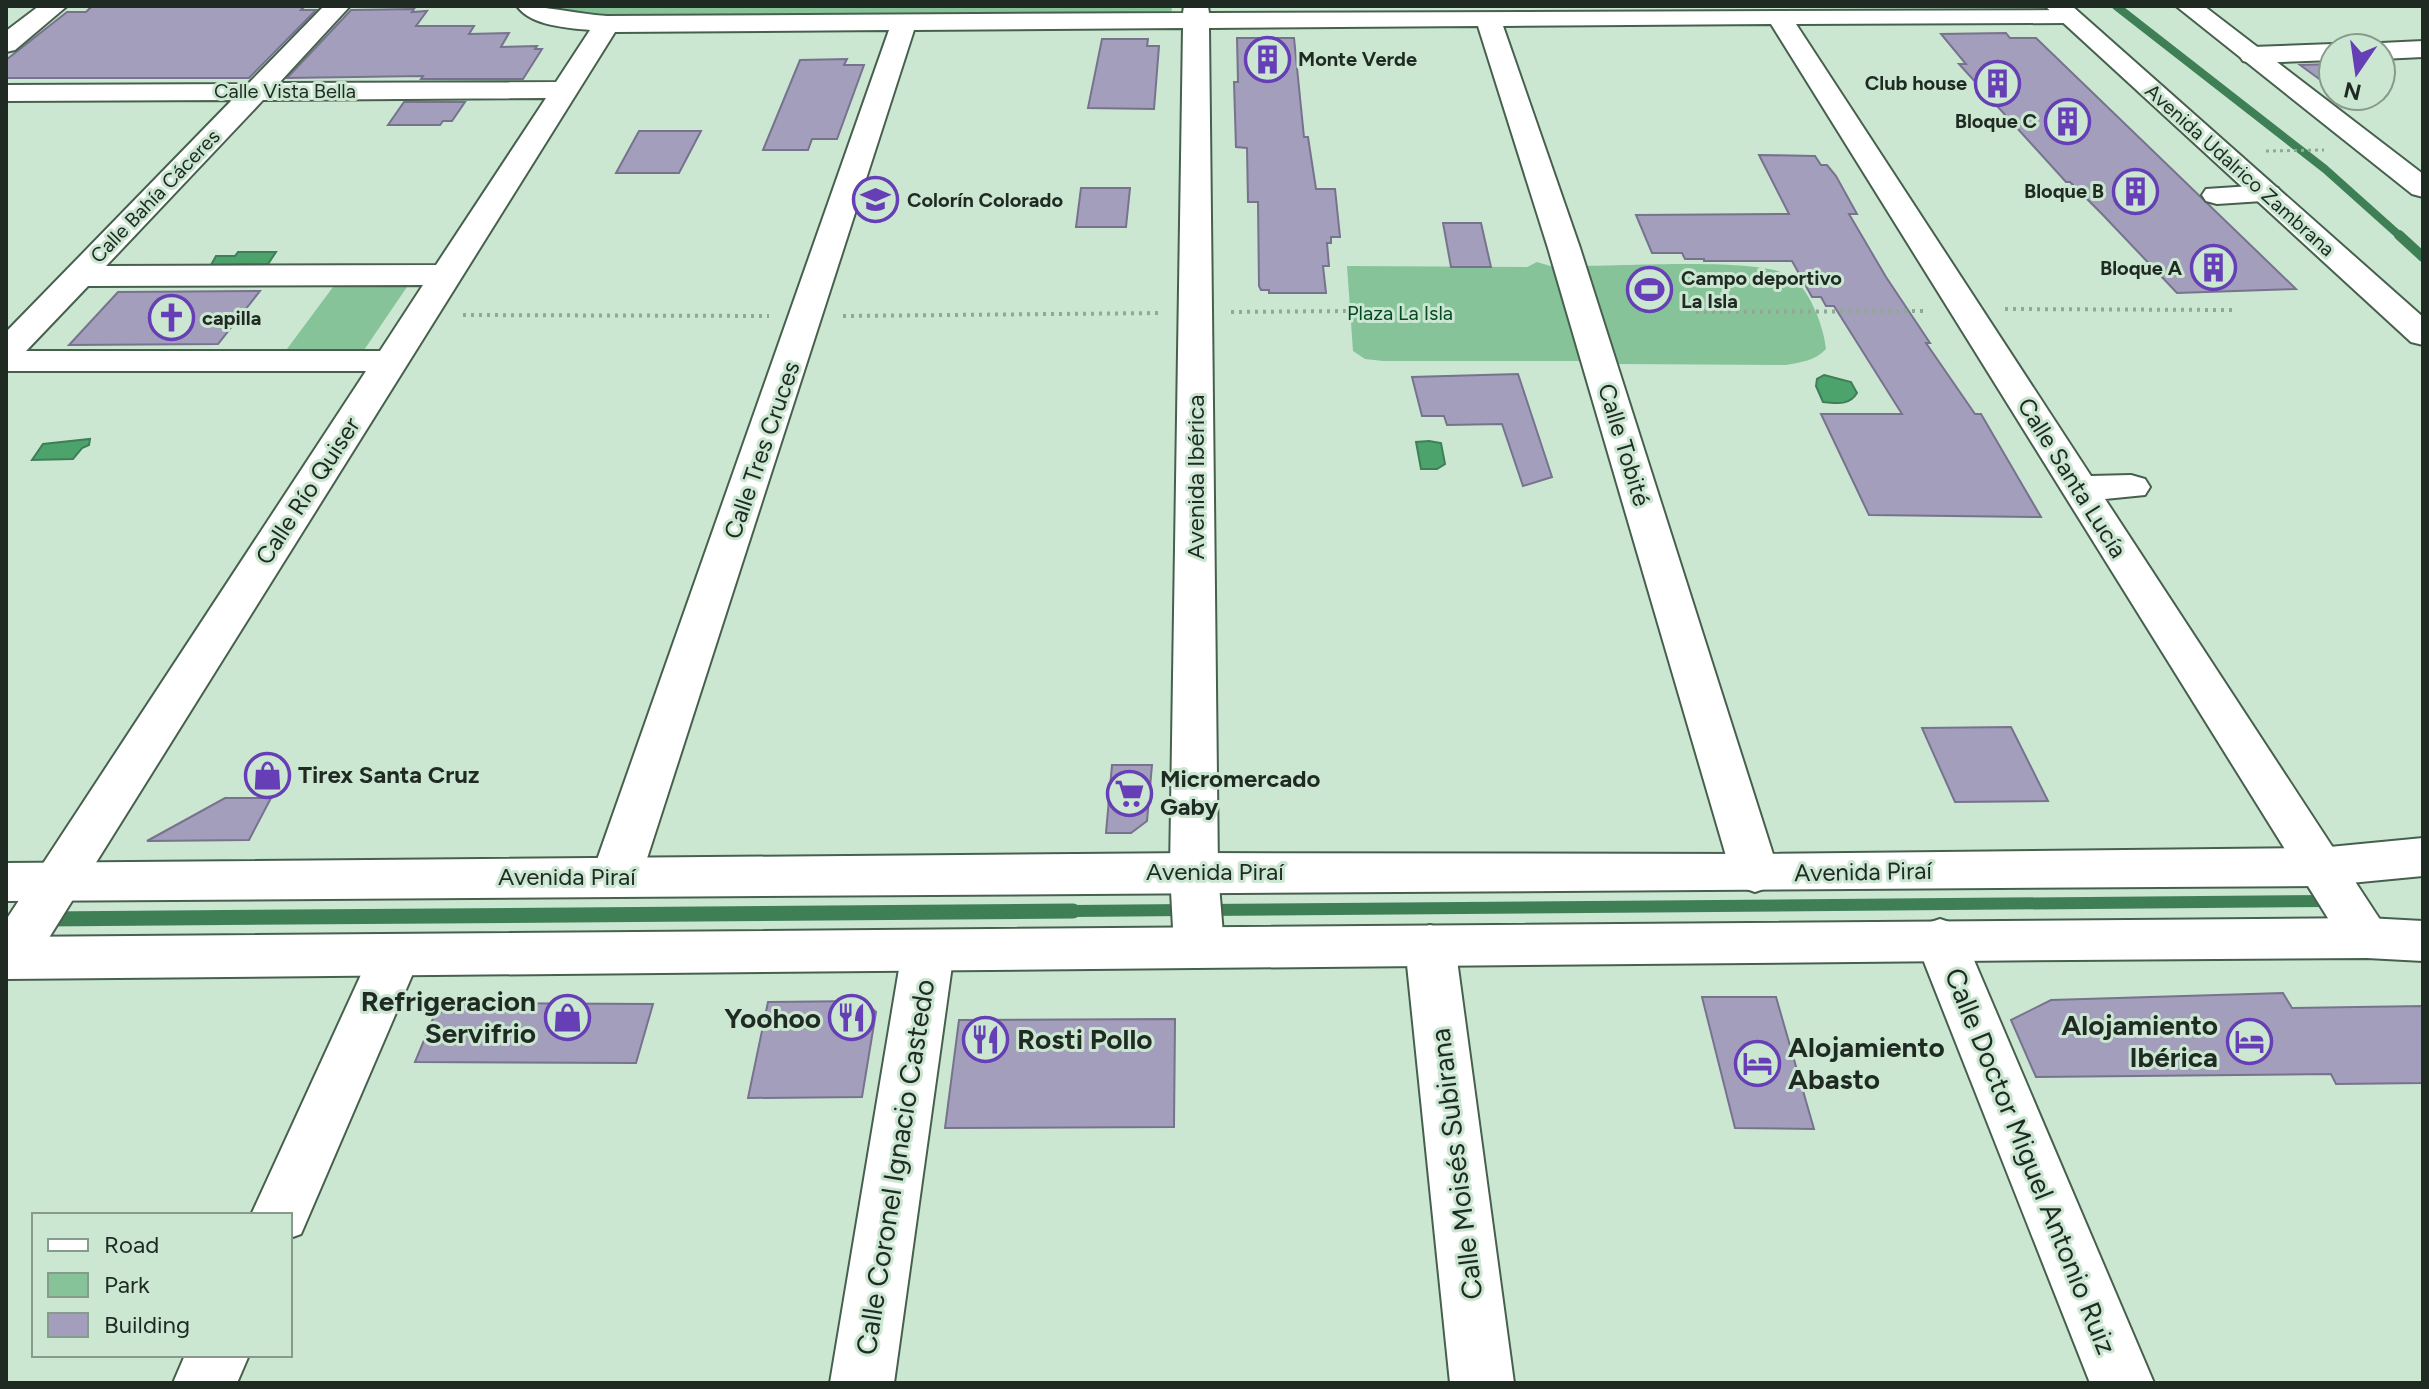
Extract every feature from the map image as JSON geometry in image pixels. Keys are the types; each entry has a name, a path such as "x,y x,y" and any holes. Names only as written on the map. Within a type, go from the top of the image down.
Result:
{"main road":[{"path":"6,44 55,6"},
{"name":"Calle Bahía Cáceres","path":"6,352 22,318 79,276 338,6"},
{"path":"529,6 561,20 607,24 904,22 1196,14 1488,19 1591,12 1779,17 2062,10"},
{"path":"2188,6 2423,188"},
{"name":"Avenida Udalrico Zambrana","path":"2062,10 2257,174 2423,335"},
{"name":"Avenida Ibérica","path":"1196,14 1194,876 1199,943"},
{"name":"Calle Santa Lucía","path":"1779,17 2323,873 2364,932"},
{"name":"Calle Tobité","path":"1488,19 1569,263 1755,873"},
{"name":"Calle Tres Cruces","path":"616,877 904,22"},
{"name":"Calle Río Quiser","path":"10,955 38,886 392,361 607,24"},
{"path":"2397,50 2423,49"},
{"path":"2252,55 2317,53"},
{"name":"Calle Vista Bella","path":"6,93 565,90"},
{"path":"2208,187 2257,174"},
{"path":"79,276 447,275"},
{"path":"6,361 392,361"},
{"path":"2078,488 2131,487"},
{"name":"Avenida Piraí","path":"38,886 616,877 2323,873 2423,857"},
{"path":"10,955 394,957 928,951 1199,943 1430,945 2364,932 2423,941"},
{"name":"Calle Doctor Miguel Antonio Ruiz","path":"1940,939 2122,1383"},
{"name":"Calle Moisés Subirana","path":"1430,945 1482,1383"},
{"name":"Calle Coronel Ignacio Castedo","path":"862,1383 928,951"},
{"path":"281,1213 394,957"},
{"path":"205,1383 217,1357"}],"path":[{"path":"2257,174 2326,150"},
{"path":"421,315 807,316 1350,311"}],"green space":[{"path":"556,6 1172,6 1171,18 586,21"},
{"name":"Plaza La Isla","path":"1537,262 1557,268 1580,361 1383,361 1365,359 1353,351 1347,266 1527,267"},
{"path":"1586,266 1749,266 1788,275 1809,297 1826,349 1812,359 1786,365 1617,364"},
{"path":"336,283 409,284 362,353 284,353"}],"shaded area":[{"path":"238,252 276,252 268,264 211,265 216,256 235,256"},
{"path":"1824,375 1851,382 1857,393 1846,402 1823,402 1816,386 1817,379"},
{"path":"90,439 89,445 73,459 32,460 43,444"},
{"path":"1416,442 1441,443 1445,464 1437,469 1421,469"}],"building":[{"path":"92,6 305,6 301,10 316,10 249,78 6,78 6,60 67,12 86,12"},
{"path":"414,9 412,12 427,11 416,26 474,26 469,34 509,33 501,47 537,46 535,49 542,49 523,79 421,79 423,76 287,78 351,10"},
{"path":"2006,33 2010,38 2036,38 2296,289 2177,293 2070,182 2066,182 1959,64 1966,64 1941,34"},
{"path":"1237,38 1294,38 1304,137 1308,137 1316,189 1335,189 1340,237 1331,237 1331,243 1327,243 1329,266 1323,266 1326,293 1269,293 1269,290 1261,290 1259,286 1258,202 1248,202 1247,148 1236,147 1234,82 1238,82"},
{"path":"1102,39 1148,39 1147,46 1159,46 1154,109 1088,108"},
{"path":"847,59 844,65 864,65 837,139 812,139 808,150 763,150 800,60"},
{"path":"2317,64 2317,77 2300,65"},
{"path":"404,102 465,102 452,121 443,121 440,125 388,125"},
{"path":"639,131 701,131 679,173 616,173"},
{"path":"1759,155 1815,156 1836,176 1857,214 1849,214 1886,277 1930,343 1926,343 1975,414 1981,414 2041,517 1869,515 1821,414 1902,414 1834,306 1826,306 1821,297 1812,297 1792,261 1704,261 1685,259 1682,253 1652,253 1636,215 1789,214"},
{"path":"1081,188 1130,188 1126,227 1076,227"},
{"path":"1443,223 1481,223 1491,267 1451,267"},
{"path":"260,291 218,344 69,345 118,292"},
{"path":"1518,374 1552,477 1523,486 1502,424 1447,425 1444,416 1422,416 1412,377"},
{"path":"2011,727 2048,801 1955,802 1922,728"},
{"name":"Micromercado Gaby","path":"1112,765 1152,765 1147,821 1131,833 1106,833"},
{"name":"Tirex Santa Cruz","path":"225,798 271,798 249,840 147,841"},
{"path":"2283,993 2292,1008 2423,1006 2423,1083 2336,1084 2331,1074 2036,1077 2011,1020 2051,1000"},
{"name":"Alojamiento Abasto","path":"1702,997 1776,997 1814,1129 1735,1128"},
{"path":"863,1001 876,1012 862,1097 748,1098 768,1002"},
{"path":"457,1003 653,1004 636,1063 415,1062 434,1016"},
{"path":"1175,1019 1174,1127 945,1128 959,1020"}],"waterway":[{"path":"2116,6 2325,169 2401,237"},
{"path":"2399,235 2423,257"},
{"path":"1205,910 2331,901"},
{"path":"882,912 1187,910"},
{"path":"882,912 1073,911"},
{"path":"45,919 882,912"},
{"path":"819,913 882,912"}],"place":[{"name":"Monte Verde","path":"1267,59"},
{"name":"Club house","path":"1998,83"},
{"name":"Bloque C","path":"2068,121"},
{"name":"Bloque B","path":"2135,191"},
{"name":"Colorín Colorado","path":"876,200"},
{"name":"Bloque A","path":"2213,268"},
{"name":"Campo deportivo La Isla","path":"1650,290"},
{"name":"capilla","path":"171,318"},
{"name":"Tirex Santa Cruz","path":"267,775"},
{"name":"Micromercado Gaby","path":"1129,793"},
{"name":"Refrigeracion Servifrio","path":"567,1017"},
{"name":"Yoohoo","path":"852,1018"},
{"name":"Rosti Pollo","path":"986,1039"},
{"name":"Alojamiento Ibérica","path":"2249,1041"},
{"name":"Alojamiento Abasto","path":"1757,1063"}]}
